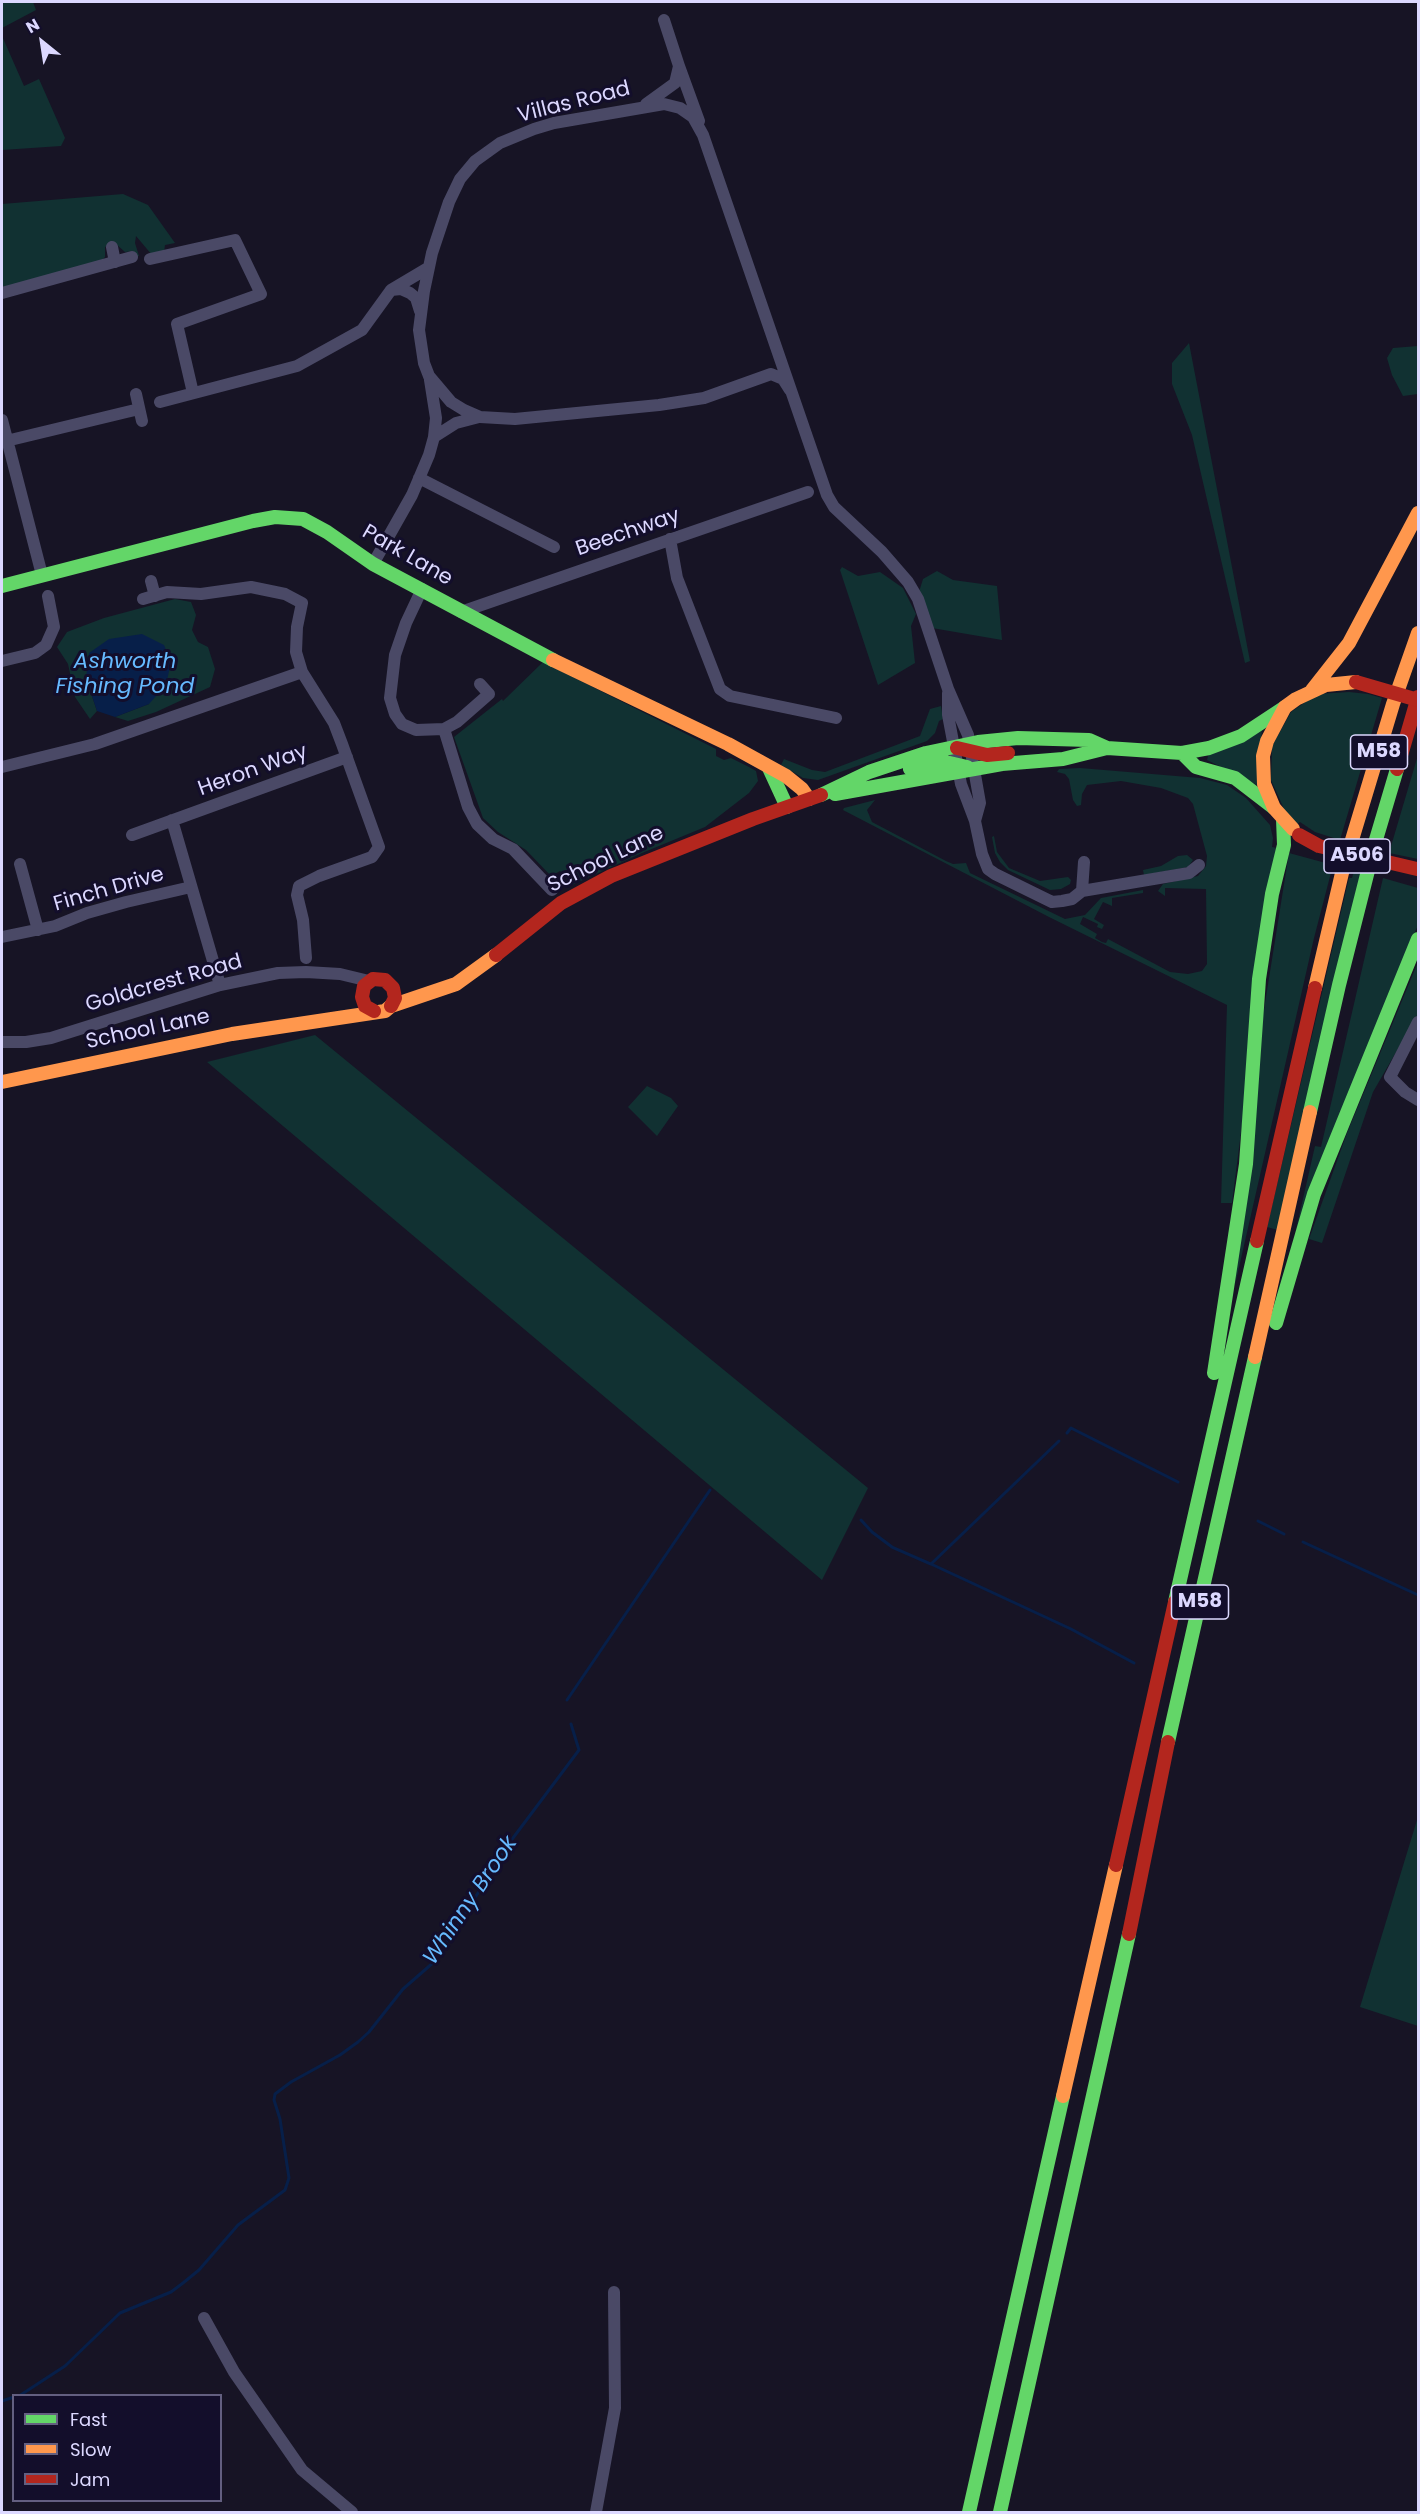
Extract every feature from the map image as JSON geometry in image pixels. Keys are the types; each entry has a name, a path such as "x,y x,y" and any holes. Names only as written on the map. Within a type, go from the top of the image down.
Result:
{"main road":[{"path":"1312,690 1349,643 1419,513"},
{"name":"Park Lane","path":"2,586 182,538 275,517 296,518 310,522 373,564 595,682 728,744 786,776 813,798"},
{"name":"M58","path":"969,2512 1342,873 1393,704 1419,633"},
{"name":"A506","path":"1418,870 1318,846 1299,836 1278,813 1264,784 1263,756 1267,741 1285,707 1312,690 1341,682 1356,682 1419,699"},
{"name":"M58","path":"1000,2512 1226,1490 1360,899 1390,789 1419,699"},
{"path":"1107,748 1182,753 1230,742 1285,707"},
{"name":"School Lane","path":"2,1082 232,1034 385,1011 391,1006 456,984 491,960 554,909 580,892 658,856 813,798 869,772 926,753 1018,738 1089,740 1107,748"},
{"name":"School Lane","path":"971,747 987,755 1041,750 1078,755"},
{"name":"School Lane","path":"813,798 958,768 975,769 1078,755 1107,748"},
{"path":"1182,753 1197,767 1235,778 1278,813"},
{"name":"School Lane","path":"842,785 941,761 958,768"},
{"path":"769,768 787,807"},
{"name":"M58","path":"1183,1564 1242,1195 1259,979 1272,894 1284,845 1278,813"},
{"name":"M58","path":"1226,1490 1250,1420 1314,1194 1374,1043 1419,939"},
{"name":"School Lane","path":"340,1016 364,990 385,980 393,988 432,992"},
{"path":"391,1006 395,998 393,988"},
{"path":"364,990 365,1006 374,1011"}],"street":[{"path":"664,20 703,133"},
{"path":"642,106 657,98 675,83 679,66"},
{"name":"Villas Road","path":"771,374 704,398 679,403 515,418 480,417 451,402 429,376 421,346 420,312 428,268 449,202 460,179 476,161 500,143 534,129 642,106 664,104 680,108 693,117 703,133 827,495 834,507 882,552 914,591 971,747 980,802 975,821"},
{"path":"150,259 235,240 261,294 177,324 194,393"},
{"path":"112,247 116,262"},
{"path":"2,293 132,257"},
{"path":"159,402 297,366 362,330 391,290 428,268"},
{"path":"391,290 401,289 410,293 419,304 420,312"},
{"path":"771,374 778,369 780,361"},
{"path":"771,374 783,379 790,390"},
{"path":"373,564 419,478 434,437 436,418 429,376"},
{"path":"4,441 140,415 136,394"},
{"path":"434,437 456,423 480,417"},
{"path":"2,420 4,441 42,575"},
{"path":"419,478 554,547"},
{"name":"Beechway","path":"462,612 808,492"},
{"path":"670,539 677,578 720,689 730,696 836,718"},
{"path":"151,580 149,597 167,592 201,594 251,587 285,594 302,603 297,627 296,652 302,672 334,723 378,844 378,850 372,857 319,876 299,886 297,896 303,920 306,958"},
{"path":"422,589 395,655 391,704 398,720 409,728 423,731 444,729 458,722 489,694 480,684"},
{"path":"2,660 41,650 60,620 48,596"},
{"path":"2,767 105,741 302,672"},
{"name":"Villas Road","path":"947,685 948,715 953,747 975,821"},
{"path":"444,729 468,807 477,824 492,839 513,849 552,890"},
{"name":"Heron Way","path":"132,835 347,757"},
{"path":"172,820 220,985"},
{"path":"975,821 982,854 988,869 1052,902 1072,899 1082,891 1189,873 1199,865"},
{"path":"1082,891 1084,862"},
{"name":"Finch Drive","path":"20,864 38,930"},
{"name":"Finch Drive","path":"2,937 38,930 126,902 191,887"},
{"name":"Goldcrest Road","path":"2,1042 26,1042 51,1038 220,985 278,973 340,974 364,990"},
{"path":"1419,1022 1390,1077 1405,1092 1419,1100"},
{"path":"596,2512 615,2408 614,2292"},
{"path":"204,2318 234,2372 302,2470 352,2512"}],"green space":[{"path":"2,2 33,2 36,10 2,28"},
{"path":"2,36 24,86 39,79 65,138 61,146 2,150"},
{"path":"123,194 148,205 175,243 165,245 164,252 152,255 136,236 135,243 139,256 134,257 133,251 125,252 116,244 105,247 105,257 99,263 2,290 2,204"},
{"path":"1189,343 1250,661 1245,663 1192,435 1172,384 1172,363"},
{"path":"1418,346 1418,394 1403,396 1392,375 1387,358 1393,348"},
{"path":"842,567 858,576 880,572 903,588 916,614 911,626 915,663 878,685 840,570"},
{"path":"937,571 953,580 997,586 1002,640 932,628 919,592 923,579"},
{"path":"175,599 191,602 196,615 192,630 198,642 208,647 215,669 210,687 156,712 128,721 115,717 149,704 86,678 97,711 90,719 75,697 68,664 57,647 67,632 104,618"},
{"path":"543,662 716,749 716,756 724,760 731,758 749,767 756,771 758,781 749,793 705,827 572,885 560,871 551,876 526,850 498,832 483,818 454,737 502,699 503,701"},
{"path":"1349,692 1382,698 1340,840 1315,832 1300,822 1297,824 1285,811 1271,780 1272,746 1291,712 1317,694"},
{"path":"941,706 943,719 939,721 935,733 927,741 818,780 803,778 781,765 784,759 812,770 825,772 920,736 930,709"},
{"path":"1262,729 1257,785 1207,760 1209,752"},
{"path":"1418,755 1418,859 1389,853"},
{"path":"1080,768 1200,778 1227,785 1246,798 1270,825 1273,838 1272,847 1277,848 1232,1203 1221,1203 1227,1005 1049,917 843,810 875,800 867,810 872,822 946,861 953,864 966,863 970,873 1065,919 1085,915 1101,898 1143,890 1143,893 1112,898 1112,906 1103,902 1094,919 1104,925 1102,929 1097,927 1098,924 1083,917 1080,924 1097,934 1095,938 1102,942 1106,943 1108,939 1170,972 1188,974 1202,971 1207,964 1206,889 1165,888 1165,896 1158,891 1163,884 1198,876 1206,866 1207,856 1193,804 1188,798 1161,788 1121,781 1087,785 1082,794 1081,805 1077,806 1073,800 1069,779 1065,774 1057,772 1059,769"},
{"path":"994,836 997,852 1009,868 1040,881 1068,877 1071,880 1070,884 1061,889 1050,890 1008,870 995,853 992,837"},
{"path":"1289,853 1333,865 1314,938 1235,1285 1258,1047"},
{"path":"1187,855 1193,860 1188,867 1144,875 1143,870 1161,866 1178,856"},
{"path":"1354,871 1361,872 1278,1230 1267,1227 1349,878 1352,878"},
{"path":"1383,878 1418,888 1418,925 1361,1063 1295,1234 1315,1146 1321,1147"},
{"path":"1418,962 1418,1014 1373,1092 1322,1243 1309,1239 1347,1133"},
{"path":"315,1035 868,1488 822,1580 207,1062"},
{"path":"647,1086 671,1098 678,1106 657,1136 628,1107"},
{"path":"1418,1821 1418,2026 1360,2007"}],"water":[{"name":"Ashworth Fishing Pond","path":"142,634 164,645 171,662 166,685 149,704 115,717 97,711 86,678 89,653 109,639"}],"waterway":[{"path":"1067,1433 1071,1428 1178,1482"},
{"path":"1059,1441 931,1564 1071,1629 1134,1663"},
{"path":"567,1700 710,1490"},
{"path":"861,1520 872,1532 892,1547 931,1564"},
{"path":"1258,1521 1284,1534"},
{"path":"1303,1542 1418,1595"},
{"name":"Whinny Brook","path":"22,2394 65,2366 120,2313 171,2292 183,2283 199,2270 238,2225 285,2190 289,2178 280,2119 274,2100 275,2094 358,2042 369,2032 403,1989 434,1962 513,1838 579,1750 571,1724"},
{"name":"Whinny Brook","path":"2,2401 12,2398"}],"traffic: fast":[{"path":"2,586 253,521 275,517 303,519 327,532 373,564 553,660"},
{"path":"835,794 1002,764 1063,759 1107,748 1182,753 1209,748 1241,736 1285,707"},
{"path":"821,795 869,772 926,753 978,742 1018,738 1089,740 1107,748"},
{"path":"1182,753 1196,767 1235,778 1274,808"},
{"path":"910,769 941,761 967,767"},
{"path":"769,768 787,807"},
{"path":"1310,1112 1375,843 1397,769"},
{"path":"1214,1373 1246,1164 1259,979 1272,894 1284,845 1283,819"},
{"path":"1276,1323 1314,1194 1418,939"},
{"path":"1175,1602 1257,1241"},
{"path":"1168,1742 1255,1357"},
{"path":"1000,2512 1129,1934"},
{"path":"969,2512 1063,2096"}],"traffic: slow":[{"path":"1312,690 1349,643 1418,513"},
{"path":"1315,988 1342,873 1393,704 1418,633"},
{"path":"553,660 728,744 786,776 802,789 809,799"},
{"path":"1293,829 1274,808 1264,784 1263,756 1267,741 1285,707 1296,699 1326,685 1356,682"},
{"path":"2,1082 232,1034 385,1011 391,1006 456,984 496,955"},
{"path":"1255,1357 1310,1112"},
{"path":"1063,2096 1116,1865"}],"traffic: jam":[{"path":"1356,682 1418,700"},
{"path":"1397,769 1418,697"},
{"path":"957,748 987,755 1008,753"},
{"path":"496,955 561,903 611,876 753,819 821,795"},
{"path":"1299,835 1319,846 1417,869"},
{"path":"374,1011 365,1006 362,997 364,986 373,979 385,980 393,988 395,998 391,1006"},
{"path":"1257,1241 1315,988"},
{"path":"1116,1865 1175,1602"},
{"path":"1129,1934 1168,1742"}]}
